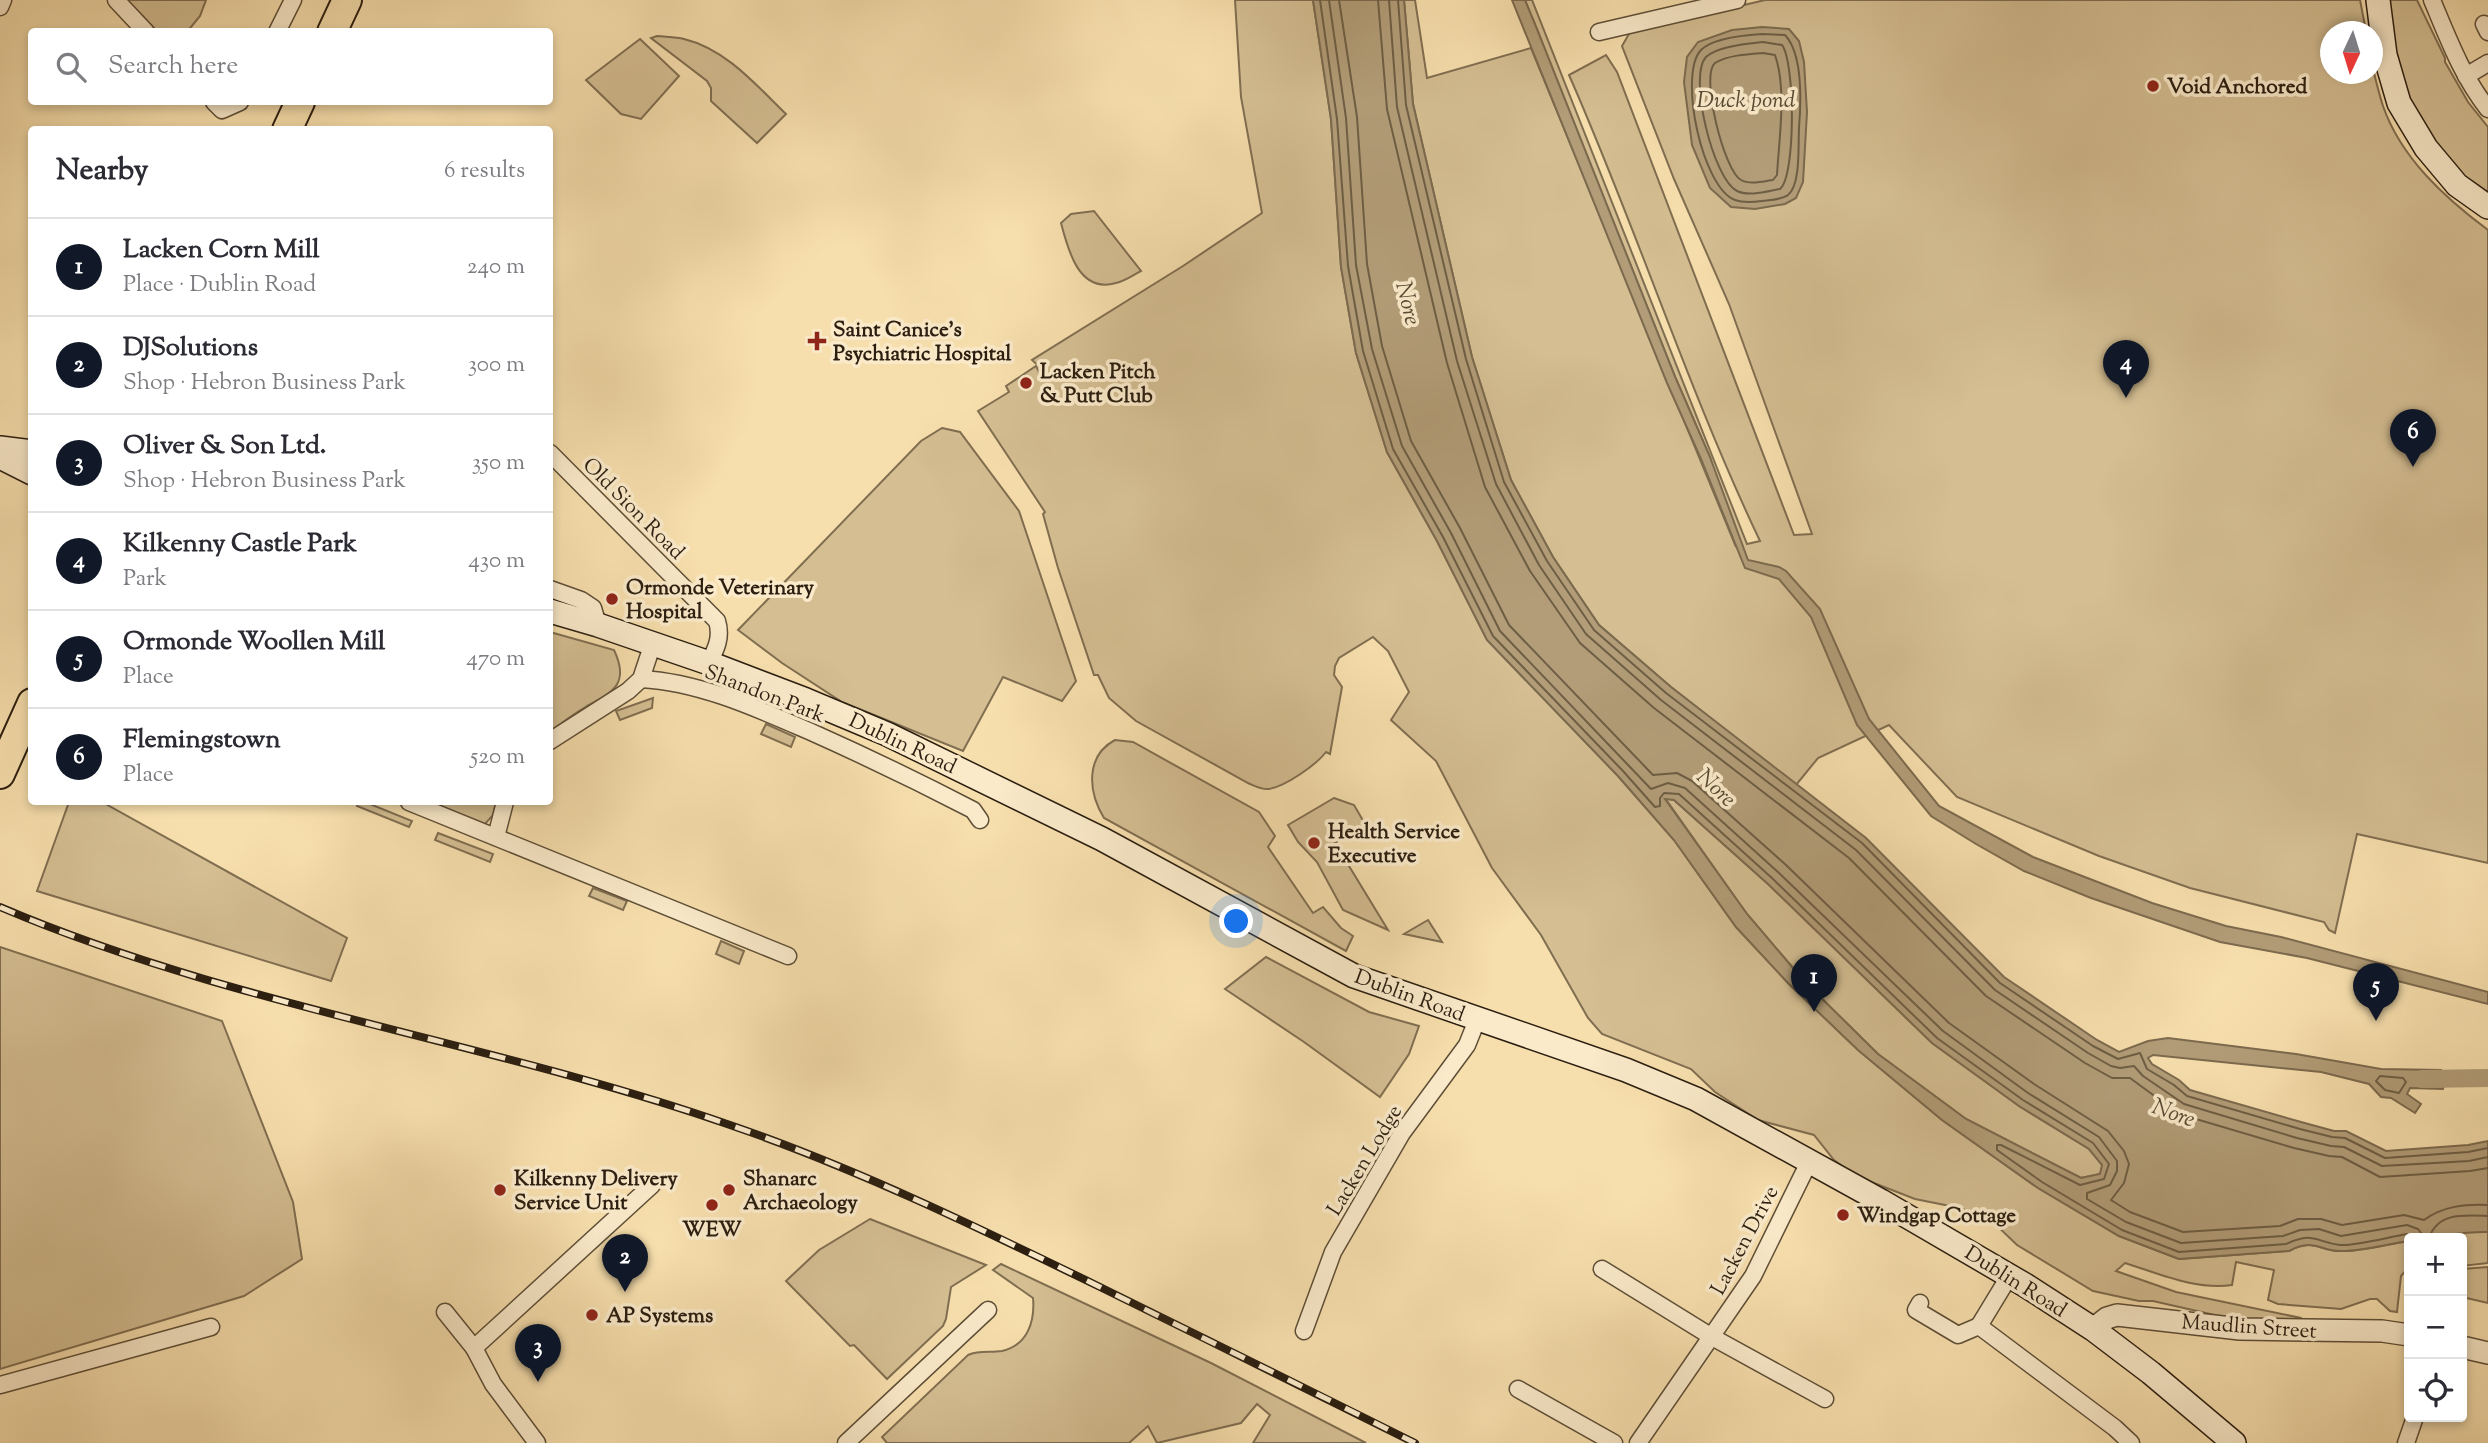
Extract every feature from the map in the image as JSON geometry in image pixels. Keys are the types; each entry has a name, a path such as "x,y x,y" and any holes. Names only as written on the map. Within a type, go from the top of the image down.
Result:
{"highway":[{"path":"334,28 347,0"},
{"path":"289,126 299,105"},
{"path":"0,775 28,712"}],"main road":[{"path":"2378,0 2385,55 2399,103 2426,148 2449,176 2488,208"},
{"path":"2,460 28,453"},
{"path":"2,460 28,471"},
{"name":"Dublin Road","path":"553,612 709,663 887,734 1102,839 1354,976 1626,1070 1696,1100 1881,1200 2010,1275 2093,1329 2151,1373 2234,1443"}],"street":[{"path":"0,7 4,0"},
{"path":"116,0 142,28"},
{"path":"278,28 293,0"},
{"path":"1599,32 1737,0"},
{"path":"2432,0 2456,58 2488,109"},
{"path":"2466,76 2488,63"},
{"name":"Old Sion Road","path":"553,456 717,621 719,639 709,663"},
{"path":"553,590 581,600 593,608 598,625"},
{"path":"553,739 628,691 640,679 653,643"},
{"name":"Shandon Park","path":"640,679 657,680 698,690 760,710 901,773 973,810 980,820"},
{"path":"416,805 788,957"},
{"path":"496,838 504,805"},
{"name":"Lacken Lodge","path":"1304,1331 1334,1252 1402,1133 1467,1045 1477,1020"},
{"name":"Lacken Drive","path":"1638,1443 1754,1276 1809,1162"},
{"path":"474,1348 652,1185"},
{"path":"1602,1269 1712,1337 1825,1399"},
{"path":"1920,1303 1916,1310 1958,1335 1979,1326 2010,1275"},
{"path":"846,1443 988,1310"},
{"path":"445,1312 474,1348 493,1384 537,1443"},
{"name":"Maudlin Street","path":"2093,1329 2107,1318 2117,1315 2241,1329 2382,1331 2404,1334"},
{"path":"1979,1326 2115,1428 2131,1443"},
{"path":"0,1385 211,1327"},
{"path":"2467,1348 2488,1353"},
{"path":"1518,1389 1614,1443"},
{"path":"2406,1443 2413,1422"}],"shaded area":[{"path":"127,0 206,0 200,16 190,28 154,28"},
{"path":"1235,0 1313,0 1331,119 1341,267 1356,353 1387,452 1437,541 1487,640 1618,776 1674,840 1736,927 1788,983 1858,1050 1942,1120 2038,1188 2119,1236 2179,1259 2289,1251 2305,1245 2334,1251 2350,1251 2404,1242 2404,1273 2401,1276 2397,1312 2390,1311 2377,1299 2341,1309 2278,1304 2268,1300 2274,1270 2236,1262 2232,1285 2191,1283 2125,1263 2116,1271 2176,1292 2303,1320 2241,1321 2153,1301 2139,1301 2093,1291 2017,1245 1990,1219 1960,1208 1915,1199 1856,1176 1834,1160 1814,1135 1758,1120 1715,1092 1691,1069 1602,1034 1588,1018 1541,935 1492,868 1436,761 1391,720 1409,692 1388,651 1373,637 1339,658 1335,666 1334,675 1342,687 1330,754 1326,752 1300,774 1269,789 1248,783 1136,721 1109,698 1098,675 1094,675 1058,568 1043,514 1045,512 978,411 1009,392 1006,386 1036,366 1039,372 1043,370 1032,360 1183,266 1262,213 1241,97"},
{"path":"1404,0 1415,0 1427,78 1531,48 1736,547 1710,457 1676,379 1525,0 1532,0 1747,544 1760,541 1709,426 1569,75 1606,55 1617,72 1794,535 1812,534 1729,304 1674,179 1622,46 1630,32 1765,0 2360,0 2364,21 2320,21 2320,84 2377,84 2391,125 2413,160 2456,204 2488,230 2488,863 2357,834 2335,933 2329,930 2324,922 2190,888 2099,856 1957,797 1889,725 1818,758 1796,785 1671,687 1599,625 1553,557 1511,480 1472,357 1413,104"},
{"path":"2387,0 2417,0 2445,62 2468,102 2488,127 2488,199 2456,172 2409,103 2394,54"},
{"path":"657,36 684,39 714,51 740,70 786,114 757,143 711,101 711,88 707,81 651,38"},
{"path":"640,39 679,76 641,119 621,114 586,80"},
{"path":"1094,211 1141,271 1119,282 1103,285 1084,276 1072,257 1061,223 1071,214"},
{"path":"942,428 960,432 1019,511 1076,681 1062,701 1003,677 963,751 842,702 738,630 921,441"},
{"path":"553,633 614,650 618,662 620,671 616,686 553,730"},
{"path":"653,698 652,708 620,720 616,711"},
{"path":"766,724 795,737 791,747 761,734"},
{"path":"1115,740 1133,742 1259,812 1275,836 1268,847 1313,913 1323,907 1341,928 1353,936 1346,951 1104,818 1095,797 1092,775 1098,755"},
{"path":"1334,798 1354,805 1365,824 1335,843 1388,930 1343,910 1317,862 1298,842 1288,825"},
{"path":"1665,798 1674,800 1768,884 1932,1043 2019,1106 2089,1149 2103,1165 2100,1174 2081,1178 1966,1119 1878,1054 1805,982 1747,914"},
{"path":"68,805 107,805 347,938 331,981 37,891"},
{"path":"372,805 412,821 409,827 357,806"},
{"path":"437,805 495,805 493,815 485,824"},
{"path":"438,833 493,854 490,862 435,840"},
{"path":"593,888 627,901 623,910 589,896"},
{"path":"1428,920 1442,942 1404,934"},
{"path":"721,941 744,951 739,964 716,954"},
{"path":"0,947 222,1021 293,1202 302,1259 244,1296 0,1369"},
{"path":"1266,957 1369,1012 1419,1026 1409,1054 1380,1097 1225,989"},
{"path":"870,1219 986,1265 951,1287 943,1326 887,1379 786,1281 819,1250"},
{"path":"2488,1232 2488,1263 2467,1265 2467,1233 2458,1233"},
{"path":"1001,1264 1211,1363 1366,1443 1253,1443 1270,1415 1257,1404 1241,1423 1157,1443 1148,1426 1129,1443 887,1443 882,1437 968,1355 1002,1351 1024,1338 1033,1315 1033,1298 993,1270"},
{"path":"2488,1267 2488,1303 2467,1298 2467,1269"}],"water":[{"name":"Nore","path":"1313,0 1404,0 1413,104 1472,357 1511,480 1553,557 1599,625 1671,687 1866,838 2004,977 2119,1052 2148,1041 2168,1038 2296,1054 2381,1069 2441,1070 2445,1078 2443,1089 2410,1088 2407,1094 2421,1104 2415,1113 2391,1098 2381,1097 2369,1084 2321,1072 2153,1055 2148,1058 2152,1064 2190,1090 2334,1131 2346,1131 2386,1151 2488,1141 2488,1232 2404,1233 2404,1242 2350,1251 2334,1251 2305,1245 2289,1251 2179,1259 2119,1236 2038,1188 1942,1120 1858,1050 1788,983 1736,927 1674,840 1618,776 1487,640 1437,541 1387,452 1356,353 1341,267 1331,119","holes":["1665,799 1674,800 1768,884 1932,1043 2019,1106 2089,1149 2102,1165 2100,1174 2081,1178 1966,1119 1878,1054 1805,982 1747,914"]},
{"path":"1512,0 1525,0 1676,379 1710,457 1748,560 1786,571 1820,609 1869,719 1939,806 2033,857 2152,903 2226,926 2281,937 2488,992 2488,1004 2307,958 2220,942 2091,898 2024,871 1931,816 1857,725 1811,617 1779,579 1745,568"},
{"name":"Duck pond","path":"1762,27 1789,29 1799,41 1804,62 1807,112 1803,182 1796,198 1785,204 1755,209 1731,207 1710,188 1692,145 1684,82 1687,57 1698,42 1732,30"}],"waterway":[{"path":"2422,1079 2488,1078"}],"railway":[{"path":"0,907 89,942 179,971 271,998 548,1070 639,1096 778,1142 964,1221 1415,1443"}],"place":[{"name":"Void Anchored","path":"2153,86"},
{"name":"Saint Canice's Psychiatric Hospital","path":"817,341"},
{"name":"Lacken Pitch & Putt Club","path":"1026,383"},
{"name":"Kilkenny Castle Park","path":"2126,398"},
{"name":"Flemingstown","path":"2413,467"},
{"name":"Ormonde Veterinary Hospital","path":"612,599"},
{"name":"Health Service Executive","path":"1314,843"},
{"name":"Lacken Corn Mill","path":"1814,1012"},
{"name":"Ormonde Woollen Mill","path":"2376,1021"},
{"name":"Kilkenny Delivery Service Unit","path":"500,1190"},
{"name":"Shanarc Archaeology","path":"729,1190"},
{"name":"WEW","path":"712,1205"},
{"name":"Windgap Cottage","path":"1843,1215"},
{"name":"DJSolutions","path":"625,1292"},
{"name":"AP Systems","path":"592,1315"},
{"name":"Oliver & Son Ltd.","path":"538,1382"}]}
